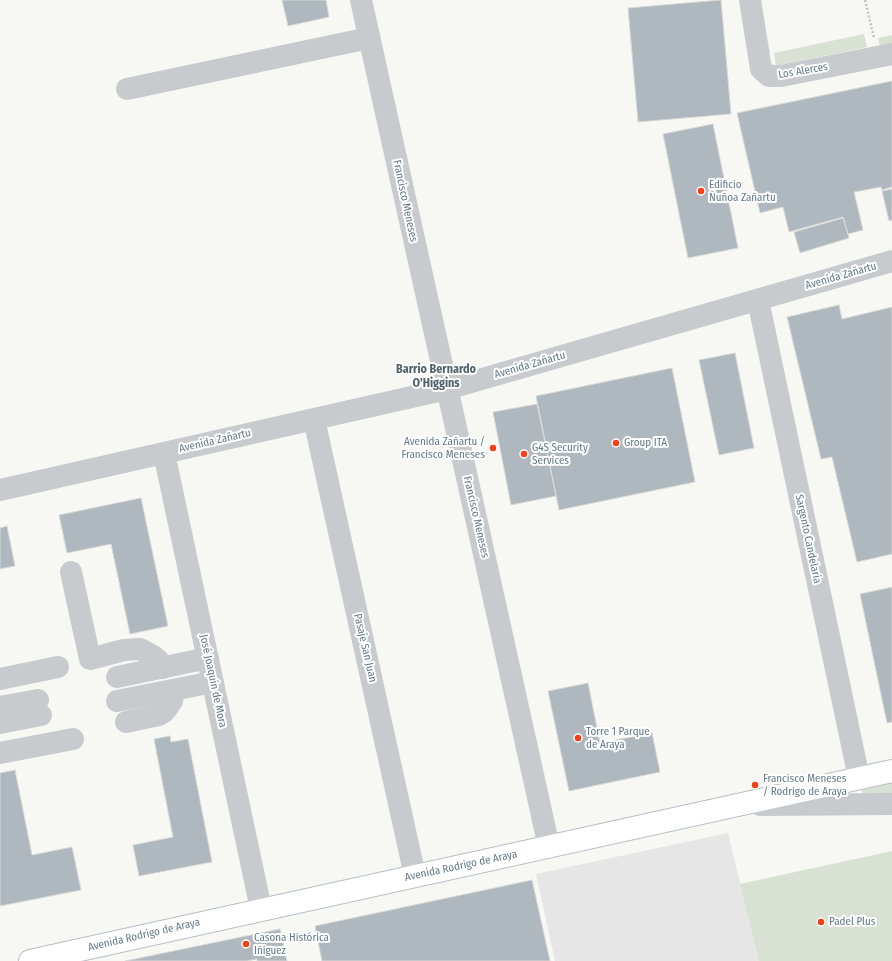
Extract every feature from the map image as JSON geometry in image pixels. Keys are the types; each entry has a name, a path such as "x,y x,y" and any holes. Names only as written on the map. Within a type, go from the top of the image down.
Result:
{"main road":[{"name":"Avenida Rodrigo de Araya","path":"30,961 892,771"}],"street":[{"name":"Francisco Meneses","path":"361,0 549,847"},
{"name":"Los Alerces","path":"750,0 761,69 769,76 781,76 885,55"},
{"path":"127,89 369,38"},
{"name":"Avenida Zañartu","path":"0,490 447,389 892,261"},
{"name":"Sargento Candelaria","path":"758,300 860,778"},
{"name":"Pasaje San Juan","path":"314,419 415,876"},
{"name":"José Joaquín de Mora","path":"164,453 261,909"},
{"path":"71,572 90,658 124,650 140,650 153,656 159,661 163,668"},
{"path":"118,677 208,658"},
{"path":"0,679 58,667"},
{"path":"117,701 213,682"},
{"path":"126,722 159,715 165,711 172,702 173,691"},
{"path":"0,707 39,707 0,723"},
{"path":"0,753 73,739"},
{"path":"739,805 892,804"}],"path":[{"path":"866,0 885,55"}],"shaded area":[{"path":"864,34 867,47 776,66 774,53"},
{"path":"892,35 892,48 881,51 878,38"},
{"path":"892,780 892,797 863,798 861,787"},
{"path":"728,833 759,961 555,961 536,874"},
{"name":"Padel Plus","path":"892,851 892,961 759,961 740,884"}],"building":[{"path":"282,0 326,0 329,17 288,26"},
{"path":"721,0 731,114 638,122 628,8"},
{"path":"892,81 892,187 882,190 881,187 854,192 863,230 848,234 843,217 789,232 783,207 760,213 737,113"},
{"name":"Edificio Ñuñoa Zañartu","path":"713,124 738,248 688,258 663,134"},
{"path":"892,189 892,220 889,221 882,191"},
{"path":"843,218 849,238 800,253 794,232"},
{"path":"839,305 842,319 892,307 892,554 857,562 832,457 821,459 787,317"},
{"path":"735,353 754,448 719,455 699,360"},
{"name":"Group ITA","path":"672,368 695,482 559,510 536,396"},
{"name":"G4S Security Services","path":"537,404 556,496 511,505 493,412"},
{"path":"141,498 168,626 130,634 111,544 67,553 59,515"},
{"path":"7,526 15,566 0,569 0,528"},
{"path":"892,587 892,722 887,723 860,594"},
{"name":"Torre 1 Parque de Araya","path":"588,683 600,743 652,733 660,772 569,791 548,691"},
{"path":"170,736 171,742 188,739 212,862 139,876 133,845 173,837 154,739"},
{"path":"15,770 32,855 72,847 81,890 0,906 0,773"},
{"path":"532,880 550,961 322,961 315,926"},
{"name":"Casona Histórica Iñiguez","path":"280,929 287,961 257,961 257,959 247,961 125,961"}],"place":[{"name":"Edificio Ñuñoa Zañartu","path":"701,191"},
{"name":"Group ITA","path":"616,443"},
{"name":"Avenida Zañartu / Francisco Meneses","path":"493,448"},
{"name":"G4S Security Services","path":"524,454"},
{"name":"Torre 1 Parque de Araya","path":"578,738"},
{"name":"Francisco Meneses / Rodrigo de Araya","path":"755,785"},
{"name":"Padel Plus","path":"821,922"},
{"name":"Casona Histórica Iñiguez","path":"246,944"}],"district":[{"name":"Barrio Bernardo O'Higgins","path":"436,377"}]}
